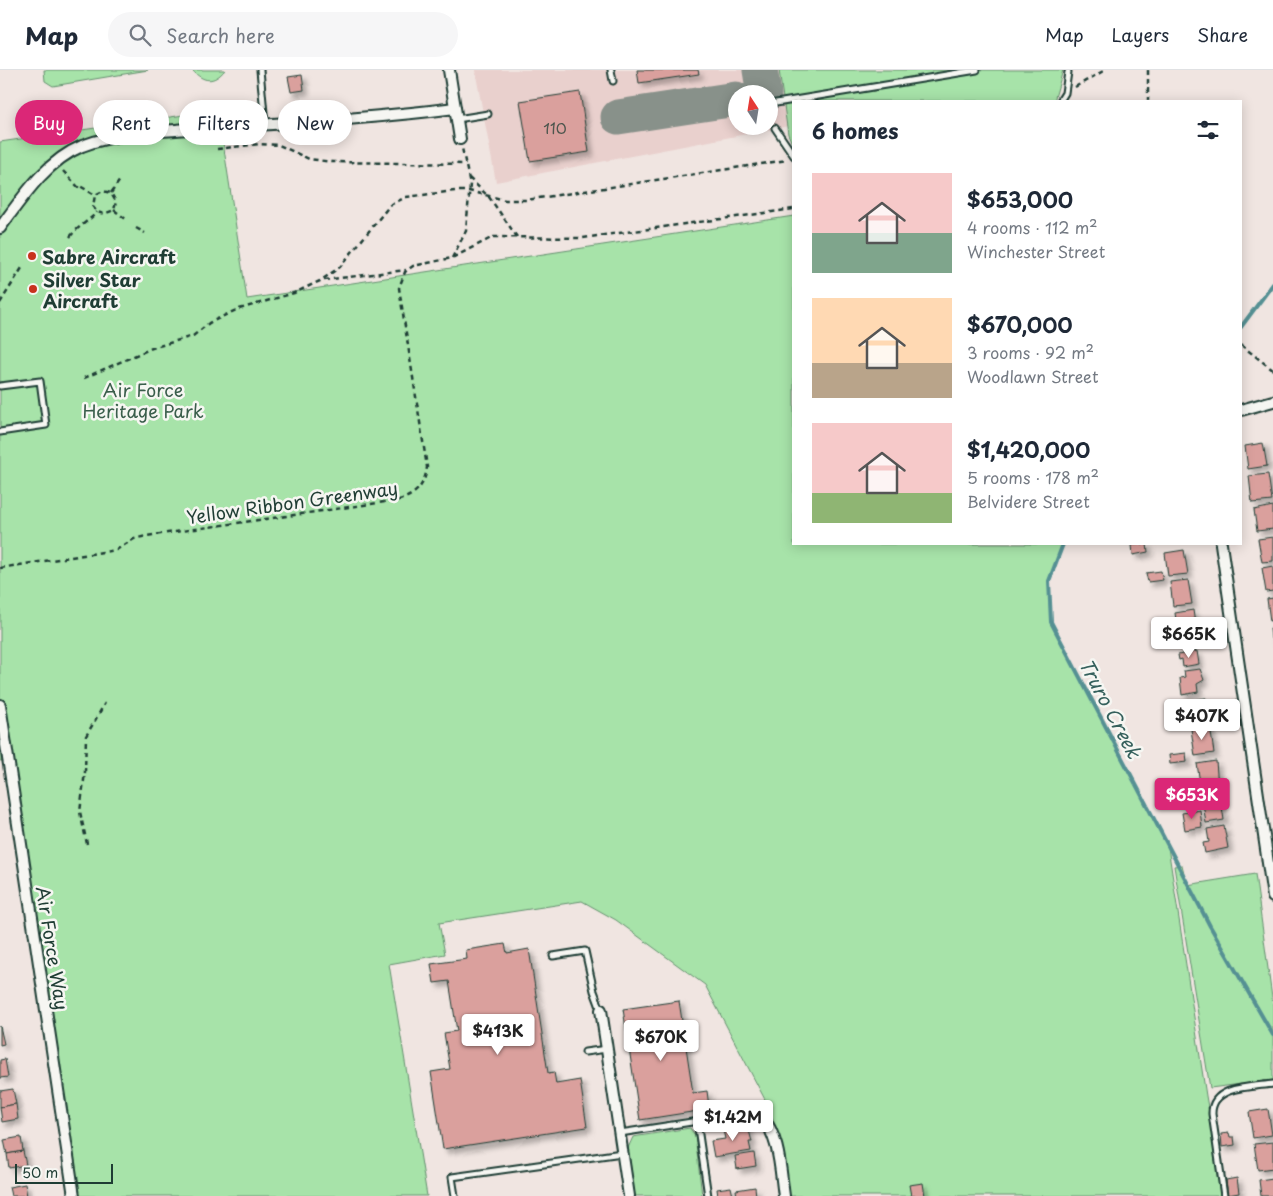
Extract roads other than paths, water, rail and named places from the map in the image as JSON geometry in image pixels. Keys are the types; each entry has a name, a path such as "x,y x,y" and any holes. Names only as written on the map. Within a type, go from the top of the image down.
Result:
{"street":[{"path":"449,70 460,139"},
{"path":"268,125 345,120 455,108"},
{"path":"1,223 38,179 55,163 82,146 110,139 179,130"},
{"path":"1242,410 1273,401"},
{"path":"1221,545 1273,897"},
{"name":"Air Force Way","path":"0,705 4,760 74,1196"},
{"path":"601,1010 629,1196"},
{"path":"761,1115 775,1136 784,1196"}],"lane":[{"path":"260,70 263,100"},
{"path":"612,70 613,81"},
{"path":"794,100 977,70"},
{"path":"1061,100 1066,93 1068,72"},
{"path":"778,103 792,100"},
{"path":"457,119 488,114"},
{"path":"778,133 792,155"},
{"path":"0,386 40,381 46,425 0,432"},
{"path":"553,956 585,951 594,992 601,1010"},
{"path":"585,1052 607,1049"},
{"path":"1224,1196 1212,1114 1213,1104 1226,1092 1273,1084"},
{"path":"619,1133 732,1116 761,1115"},
{"path":"697,1121 708,1196"},
{"path":"455,1196 452,1178 622,1153"}],"waterway":[{"name":"Truro Creek","path":"1242,326 1273,284"},
{"name":"Truro Creek","path":"1063,545 1049,581 1051,622 1210,926 1273,1035"}],"place":[{"name":"Sabre Aircraft","path":"32,256"},
{"name":"Silver Star Aircraft","path":"33,289"}],"park label":[{"name":"Air Force Heritage Park","path":"143,399"}]}
